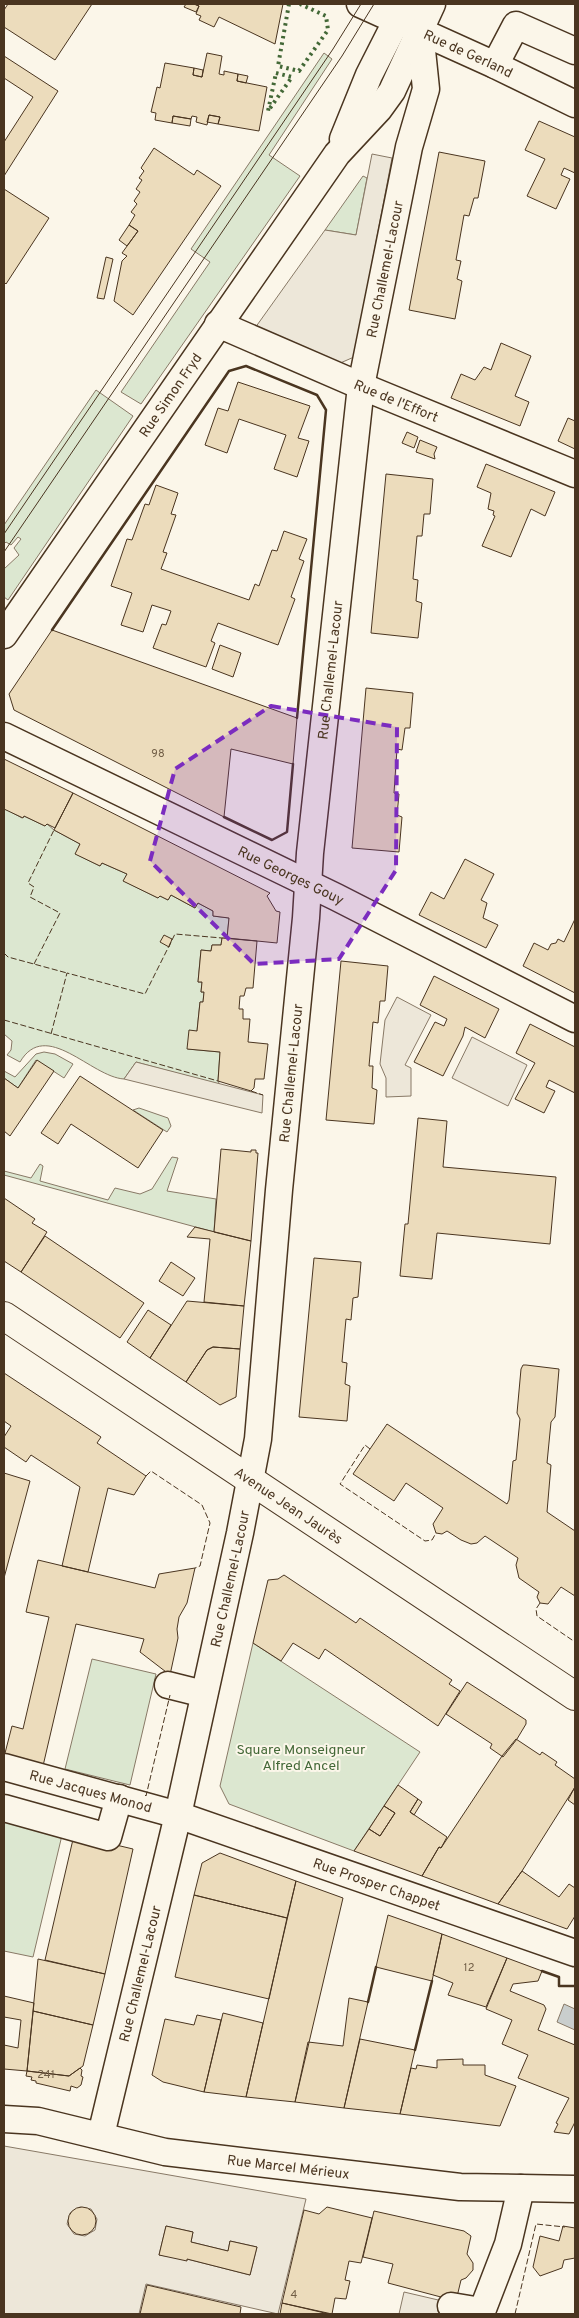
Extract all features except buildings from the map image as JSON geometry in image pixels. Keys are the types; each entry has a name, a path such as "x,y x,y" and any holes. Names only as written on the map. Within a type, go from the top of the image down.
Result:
{"main road":[{"name":"Avenue Jean Jaurès","path":"4,1316 575,1696"}],"street":[{"name":"Rue de Gerland","path":"360,4 408,19 495,65 575,104"},
{"name":"Rue Challemel-Lacour","path":"101,2135 178,1814 240,1533 258,1439 310,853 361,386 409,147 426,89 408,19 432,4"},
{"name":"Rue Simon Fryd","path":"4,635 337,154 379,109 392,91 408,19"},
{"path":"495,65 516,24 575,51"},
{"name":"Rue de l'Effort","path":"218,324 361,386 575,474"},
{"name":"Rue Georges Gouy","path":"4,736 575,1019"},
{"path":"168,1685 204,1694"},
{"name":"Rue Jacques Monod","path":"4,1767 178,1814"},
{"path":"4,1808 108,1837 119,1798"},
{"name":"Rue Prosper Chappet","path":"178,1814 575,1953"},
{"name":"Rue Marcel Mérieux","path":"4,2119 38,2121 165,2152 460,2187 575,2189"},
{"path":"451,2306 488,2313 521,2188"}],"highlighted area":[{"path":"271,706 397,727 396,870 339,959 254,964 150,861 175,769"}],"green space":[{"path":"324,53 332,59 269,155 300,176 141,404 121,392 210,262 191,249"},
{"path":"363,176 367,178 356,235 325,230"},
{"path":"96,390 133,416 8,600 4,597 4,569 19,555 14,548 21,539 18,537 11,545 6,542 4,544 4,525"},
{"path":"4,808 22,818 24,816 45,826 47,824 54,830 80,844 76,854 100,866 102,863 127,874 124,881 158,898 160,896 168,900 171,895 195,908 198,903 213,911 213,916 229,918 227,938 222,938 221,945 212,945 211,951 201,950 198,982 202,982 203,1002 200,1002 197,1031 188,1049 220,1052 218,1081 220,1085 136,1062 124,1079 111,1076 69,1053 43,1046 31,1050 20,1062 7,1055 11,1050 12,1041 4,1034"},
{"path":"44,1052 55,1054 73,1064 64,1078 36,1060 18,1088 4,1078 4,1071 15,1077 36,1054"},
{"path":"139,1108 168,1118 171,1126 167,1132 133,1110"},
{"path":"172,1157 178,1158 167,1191 216,1199 214,1232 4,1175 4,1171 31,1178 40,1164 43,1166 40,1181 108,1200 115,1188 140,1194 152,1189"},
{"name":"Square Monseigneur Alfred Ancel","path":"253,1643 420,1752 354,1851 229,1804 220,1786"},
{"path":"92,1659 156,1674 130,1785 65,1769"},
{"path":"4,1813 63,1831 33,1957 4,1951"}],"shaded area":[{"path":"372,154 392,158 354,357 338,364 255,328 325,230 356,235"},
{"path":"397,997 431,1015 405,1065 411,1068 411,1096 386,1097 386,1078 380,1064 385,1020"},
{"path":"472,1037 527,1065 508,1106 452,1078"},
{"path":"136,1062 263,1095 262,1113 124,1079"},
{"path":"564,2004 575,2009 575,2030 557,2022"},
{"path":"4,2146 306,2199 278,2314 146,2284 139,2314 4,2314","holes":["80,2207 91,2209 97,2219 95,2230 85,2236 74,2234 67,2224 70,2213","166,2226 193,2232 191,2242 228,2251 230,2241 257,2247 250,2275 187,2259 159,2255"]},
{"path":"404,2292 464,2306 462,2314 399,2314"}],"tram line":[{"path":"4,534 333,49 361,4"},
{"path":"4,552 342,56 374,4"}],"hedge":[{"path":"289,4 278,66 299,71 328,30 326,16 300,4"},
{"path":"276,73 292,77 268,111 276,73"}],"fence":[{"path":"34,964 60,913 30,897 34,887 28,883 54,830"},
{"path":"51,1034 67,973 145,994 175,934 222,938"},
{"path":"4,953 8,957 67,973"},
{"path":"4,1020 218,1081"},
{"path":"251,1091 263,1095"},
{"path":"370,1449 365,1445 340,1484 425,1541 432,1540 436,1533"},
{"path":"146,1476 151,1471 202,1505 210,1523 200,1566 195,1568"},
{"path":"540,1603 536,1609 537,1616 575,1642"},
{"path":"145,1795 170,1695"},
{"path":"515,2314 536,2224 565,2227"}],"wall":[{"path":"52,630 229,371 246,366 317,395 326,410 297,718"},
{"path":"224,817 272,840 287,832 293,764"},
{"path":"368,2002 376,1967"},
{"path":"542,1971 559,1977 559,1986 575,1986"},
{"path":"415,2050 432,1981"}]}
